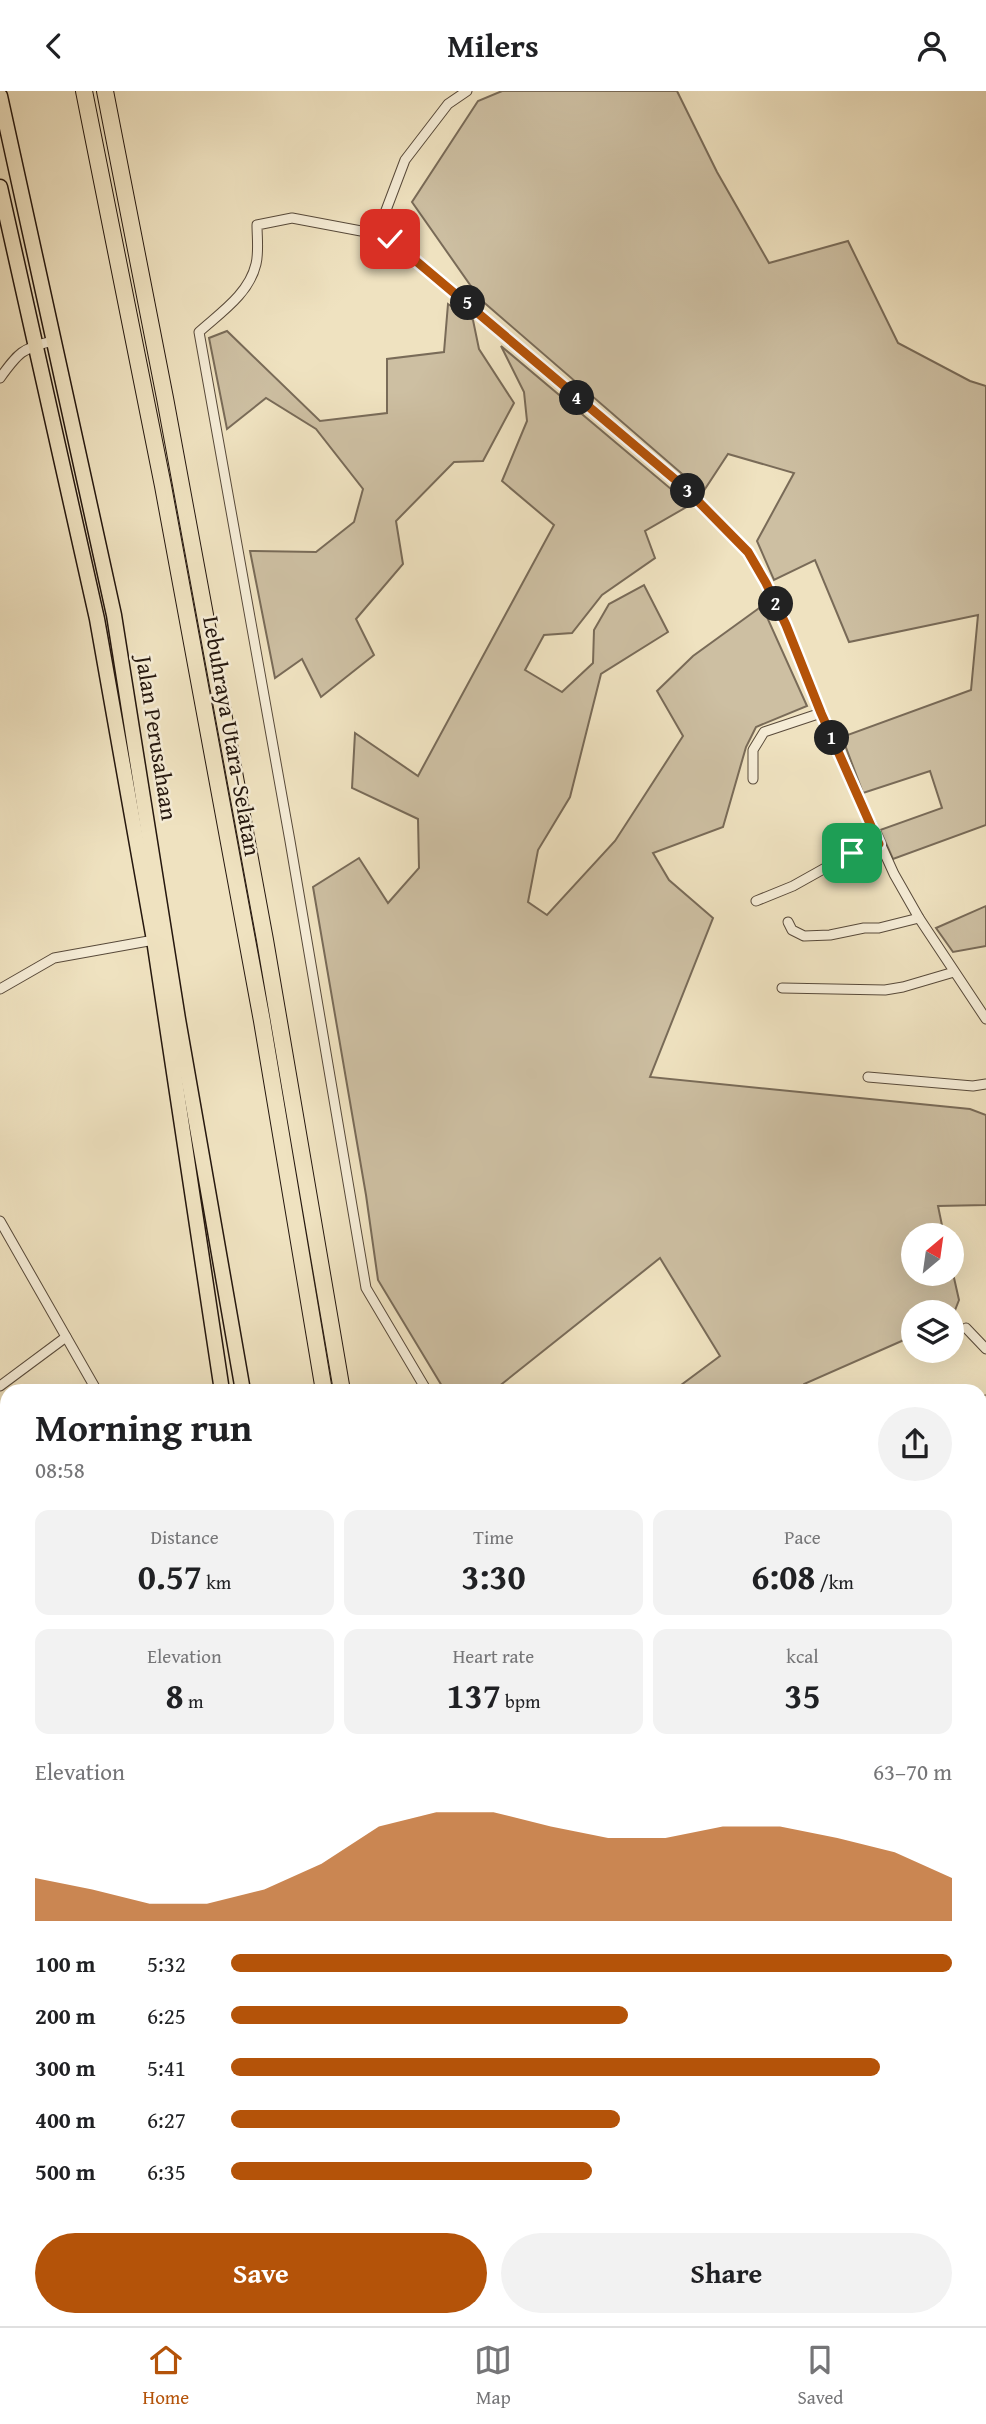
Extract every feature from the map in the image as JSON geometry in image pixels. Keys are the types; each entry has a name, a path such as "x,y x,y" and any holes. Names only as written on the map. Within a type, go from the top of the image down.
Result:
{"highway":[{"name":"Lebuhraya Utara–Selatan","path":"84,91 166,500 262,1021 323,1384"},
{"name":"Lebuhraya Utara–Selatan","path":"105,91 165,398 265,940 341,1384"}],"main road":[{"name":"Jalan Perusahaan","path":"0,96 114,615 176,1005 242,1384"},
{"name":"Jalan Perusahaan","path":"0,187 97,619 154,940 221,1384"}],"street":[{"path":"377,234 405,160 448,104 467,91"},
{"path":"423,1384 366,1287 199,332 229,306 247,285 256,264 257,225 292,218 377,234 390,239 684,487 730,532 748,552 766,583 879,844 919,918 986,1019"},
{"path":"0,378 17,354 34,345 53,341"},
{"path":"753,779 753,750 764,732 821,713"},
{"path":"756,901 793,886 852,853 879,844"},
{"path":"789,922 792,930 804,936 879,928 919,918"},
{"path":"0,989 54,958 154,940"},
{"path":"782,988 885,990 954,972"},
{"path":"868,1077 973,1086 986,1084"},
{"path":"1,1226 93,1384"},
{"path":"966,1328 986,1349"},
{"path":"3,1384 66,1337"}],"shaded area":[{"path":"502,91 677,91 717,172 769,263 848,241 898,343 970,381 986,386 986,825 893,859 880,830 942,808 930,771 863,793 842,737 971,690 978,615 849,642 815,560 774,580 757,541 794,473 728,454 703,492 480,299 412,202 478,101"},
{"path":"448,304 473,320 479,349 514,403 483,461 454,462 396,521 403,564 356,619 374,655 321,697 302,659 275,678 250,551 316,552 354,522 363,489 316,429 266,398 227,429 209,338 227,331 320,421 387,413 387,359 444,352"},
{"path":"501,346 690,505 645,531 655,558 602,595 572,633 544,635 525,670 562,692 593,663 594,630 609,604 644,585 668,632 601,674 570,797 538,850 528,902 547,915 615,841 683,736 657,691 693,656 762,606 807,706 756,727 746,747 723,827 653,853 669,880 713,918 650,1077 970,1109 986,1115 986,1205 938,1206 942,1223 901,1223 901,1286 956,1286 959,1300 901,1300 901,1341 804,1384 682,1384 720,1356 660,1258 502,1384 441,1384 378,1280 313,887 359,858 388,903 419,868 418,819 352,788 355,733 418,776 554,525 502,481 527,421 524,392"},
{"path":"986,906 986,946 953,952 936,928"}],"route":[{"path":"390,239 684,487 748,552 786,625 821,713 879,844 852,853"}]}
